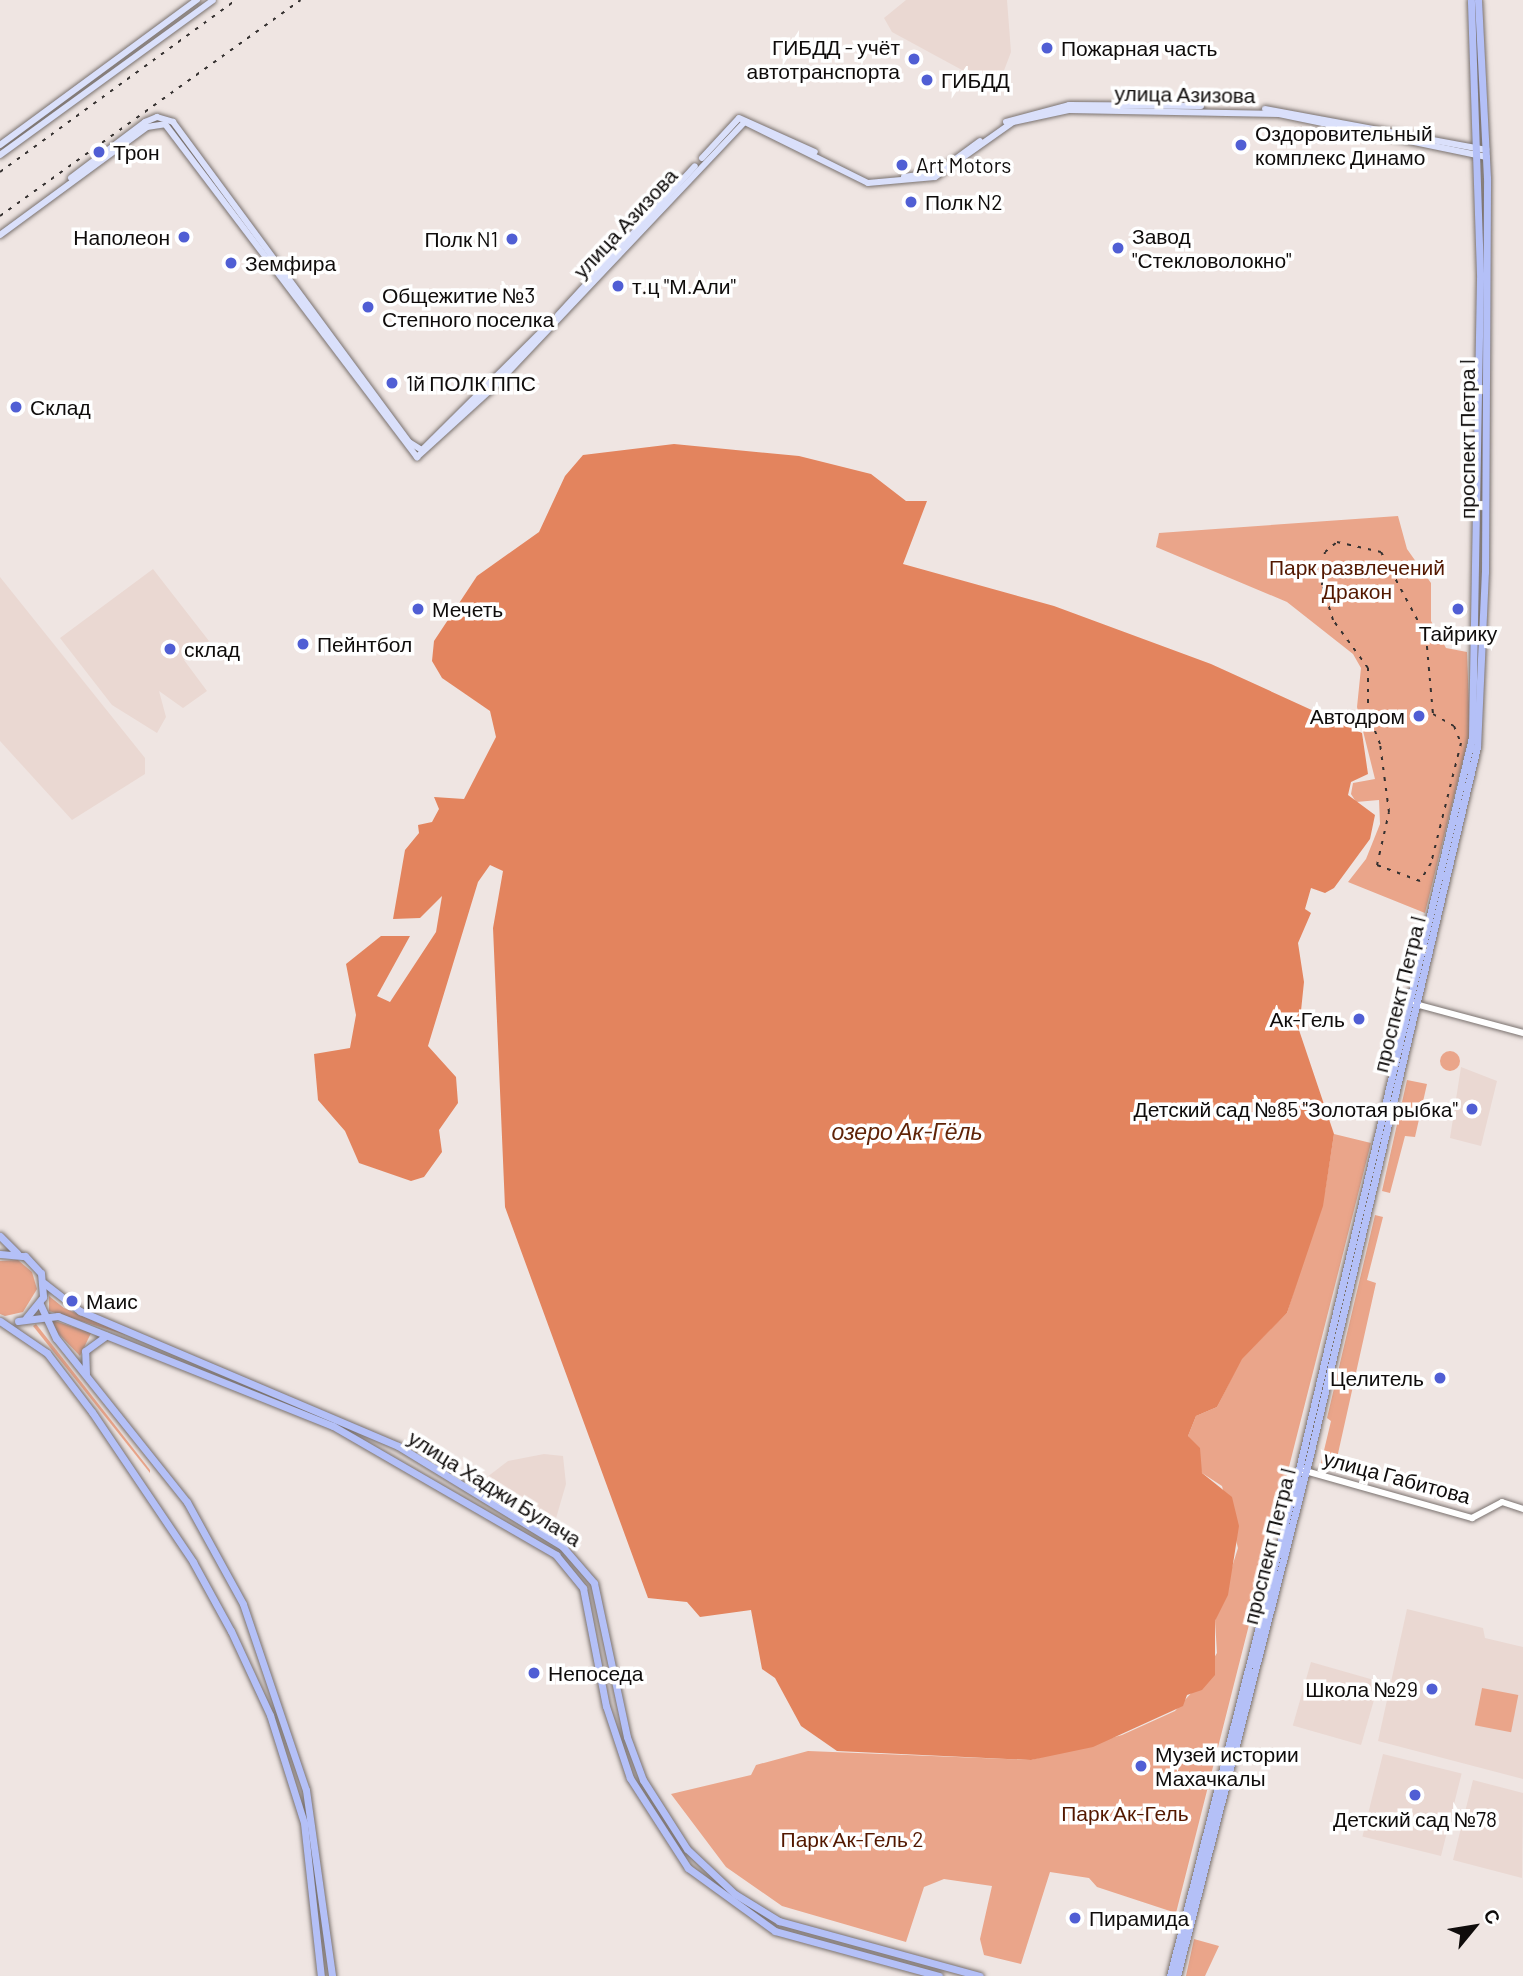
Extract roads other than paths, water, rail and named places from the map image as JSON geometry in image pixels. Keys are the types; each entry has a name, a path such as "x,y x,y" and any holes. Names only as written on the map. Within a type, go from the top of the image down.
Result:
{"main road":[{"path":"0,145 197,0"},
{"path":"0,155 213,0"},
{"name":"проспект Петра I","path":"1170,1976 1303,1470 1475,719 1482,152 1471,0"},
{"name":"проспект Петра I","path":"1177,1976 1303,1470 1481,719 1482,152 1478,0"},
{"name":"улица Азизова","path":"0,233 145,122 166,118 409,442 422,450 559,314 740,118 870,179 938,172 1016,116 1084,104 1281,110 1482,152"},
{"path":"0,1236 17,1254"},
{"path":"0,1254 17,1254"},
{"name":"улица Хаджи Булача","path":"17,1254 36,1265 44,1283 71,1307 398,1446 562,1546 594,1583 621,1720 668,1826 710,1873 779,1921 815,1934 980,1976"},
{"path":"44,1283 40,1304 43,1317 187,1502 243,1604 306,1790 332,1976"},
{"path":"18,1321 40,1304"},
{"path":"1,1321 43,1317"},
{"name":"улица Хаджи Булача","path":"43,1317 129,1343 395,1457 556,1555 583,1588 610,1723 649,1813 706,1885 775,1931 813,1944 939,1976"},
{"path":"1,1321 47,1353 92,1412 193,1562 231,1631 270,1716 304,1823 321,1976"},
{"path":"129,1343 134,1333"},
{"path":"88,1378 85,1351 109,1336"},
{"path":"288,1409 292,1399"},
{"path":"592,1628 603,1625"},
{"path":"775,1931 779,1921"},
{"path":"813,1944 815,1934"}],"street":[{"path":"1415,1004 1523,1033"},
{"name":"улица Габитова","path":"1303,1470 1472,1518 1502,1502 1523,1509"}],"water":[{"name":"озеро Ак-Гёль","path":"674,444 799,456 871,474 906,501 927,501 903,564 1054,606 1211,664 1362,733 1368,774 1351,782 1348,795 1375,815 1370,839 1334,888 1325,893 1311,888 1305,909 1311,913 1298,943 1304,982 1299,1030 1334,1134 1323,1206 1287,1313 1242,1359 1217,1407 1196,1416 1188,1436 1200,1448 1202,1473 1232,1497 1239,1526 1228,1595 1215,1621 1215,1675 1202,1690 1187,1695 1183,1706 1093,1747 1031,1760 837,1751 801,1726 775,1678 762,1669 751,1610 700,1617 687,1602 648,1598 505,1207 493,928 503,871 490,865 478,882 428,1046 456,1077 458,1103 439,1130 442,1152 424,1177 411,1181 359,1163 345,1131 318,1100 314,1054 350,1048 356,1015 346,964 381,936 410,936 377,996 390,1002 436,932 442,896 420,918 393,919 405,850 419,833 418,825 432,822 439,809 434,797 464,799 496,737 490,711 442,678 432,661 434,641 477,576 539,532 565,476 583,455"}],"railway":[{"path":"0,172 236,0"},
{"path":"0,216 301,0"},
{"path":"1337,542 1381,552 1426,636 1433,714 1454,726 1461,743 1431,863 1420,881 1377,865 1389,812 1380,744 1368,713 1368,668 1333,620 1322,585 1325,552 1337,542"}],"place":[{"name":"Пожарная часть","path":"1047,48"},
{"name":"ГИБДД - учёт автотранспорта","path":"914,59"},
{"name":"ГИБДД","path":"927,80"},
{"name":"Оздоровительный комплекс Динамо","path":"1241,145"},
{"name":"Трон","path":"99,152"},
{"name":"Art Motors","path":"902,165"},
{"name":"Полк N2","path":"911,202"},
{"name":"Наполеон","path":"184,237"},
{"name":"Полк N1","path":"512,239"},
{"name":"Завод \"Стекловолокно\"","path":"1118,248"},
{"name":"Земфира","path":"231,263"},
{"name":"т.ц \"М.Али\"","path":"618,286"},
{"name":"Общежитие №3 Степного поселка","path":"368,307"},
{"name":"1й ПОЛК ППС","path":"392,383"},
{"name":"Склад","path":"16,407"},
{"name":"Мечеть","path":"418,609"},
{"name":"Тайрику","path":"1458,609"},
{"name":"Пейнтбол","path":"303,644"},
{"name":"склад","path":"170,649"},
{"name":"Автодром","path":"1419,716"},
{"name":"Ак-Гель","path":"1359,1019"},
{"name":"Детский сад №85 \"Золотая рыбка\"","path":"1472,1109"},
{"name":"Маис","path":"72,1301"},
{"name":"Целитель","path":"1440,1378"},
{"name":"Непоседа","path":"534,1673"},
{"name":"Школа №29","path":"1432,1689"},
{"name":"Музей истории Махачкалы","path":"1141,1766"},
{"name":"Детский сад №78","path":"1415,1795"},
{"name":"Пирамида","path":"1075,1918"}],"park label":[{"name":"Парк развлечений Дракон","path":"1357,579"},
{"name":"Парк Ак-Гель","path":"1125,1813"},
{"name":"Парк Ак-Гель 2","path":"852,1839"}]}
